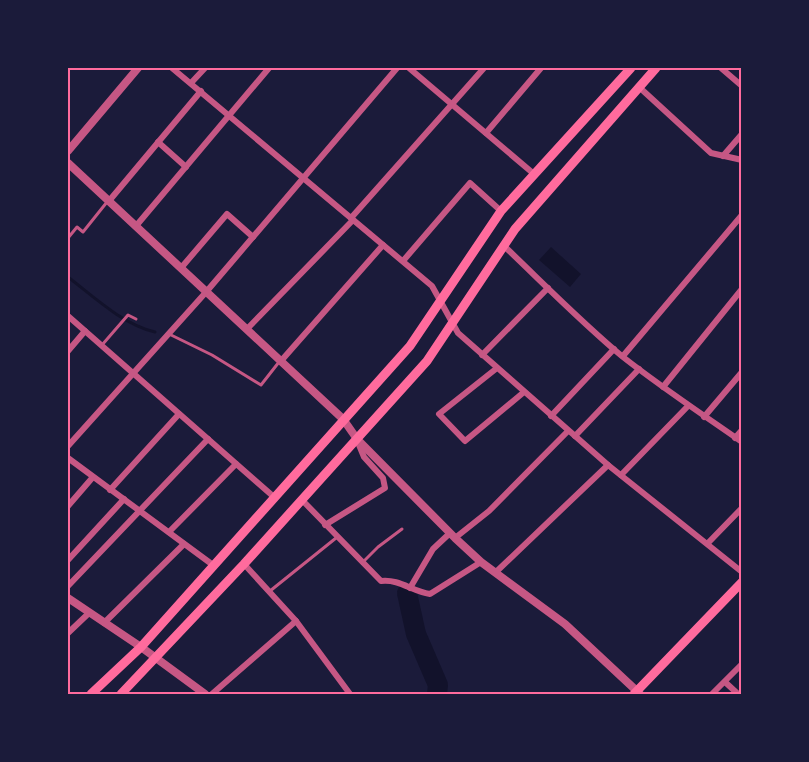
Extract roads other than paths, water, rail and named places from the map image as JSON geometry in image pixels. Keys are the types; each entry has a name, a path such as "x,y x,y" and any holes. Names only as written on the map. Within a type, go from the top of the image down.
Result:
{"main road":[{"path":"91,694 141,647 410,346 501,211 631,68"},
{"path":"121,694 244,564 427,361 503,245 656,68"},
{"path":"637,694 741,582"}],"street":[{"path":"68,151 138,68"},
{"path":"172,68 304,176 432,286 458,333 482,355 568,431 741,572"},
{"path":"191,83 205,68"},
{"path":"136,226 269,68"},
{"path":"68,446 207,291 397,68"},
{"path":"410,68 534,174"},
{"path":"247,329 352,219 483,68"},
{"path":"486,133 542,68"},
{"path":"721,68 741,86"},
{"path":"639,87 711,153 741,160"},
{"path":"109,201 201,91"},
{"path":"723,156 741,135"},
{"path":"158,142 186,167"},
{"path":"68,163 343,419 357,440 452,535 481,562 565,624 637,694"},
{"path":"403,261 470,183 501,211"},
{"path":"181,267 227,214 253,237"},
{"path":"623,356 741,214"},
{"path":"280,361 383,245"},
{"path":"503,245 584,323 639,369 738,440 741,430"},
{"path":"482,355 548,288"},
{"path":"663,387 741,289"},
{"path":"68,316 274,497"},
{"path":"68,351 84,331"},
{"path":"551,416 614,349"},
{"path":"497,368 439,414 465,441 524,392"},
{"path":"574,436 639,369"},
{"path":"704,417 741,372"},
{"path":"621,475 688,405"},
{"path":"110,490 179,414"},
{"path":"410,588 433,549 489,511 568,431"},
{"path":"68,586 208,439"},
{"path":"325,525 385,488 383,478 364,457 357,440"},
{"path":"68,458 213,565"},
{"path":"169,532 236,464"},
{"path":"496,572 609,465"},
{"path":"68,506 93,477"},
{"path":"68,560 124,499"},
{"path":"302,500 381,581 393,580 430,594 481,562"},
{"path":"708,543 741,508"},
{"path":"104,623 184,544"},
{"path":"244,564 296,621 350,694"},
{"path":"68,598 205,694"},
{"path":"68,633 89,613"},
{"path":"212,694 296,621"},
{"path":"712,694 741,664"},
{"path":"725,682 738,694"}],"lane":[{"path":"68,238 77,227 83,232 109,201"},
{"path":"101,346 128,315 136,319"},
{"path":"168,334 212,356 261,385 280,361"},
{"path":"362,563 378,547 402,529"},
{"path":"270,591 337,537"}],"waterway":[{"path":"68,277 131,323 155,332"},
{"path":"407,593 416,634 438,685 437,694"}]}
